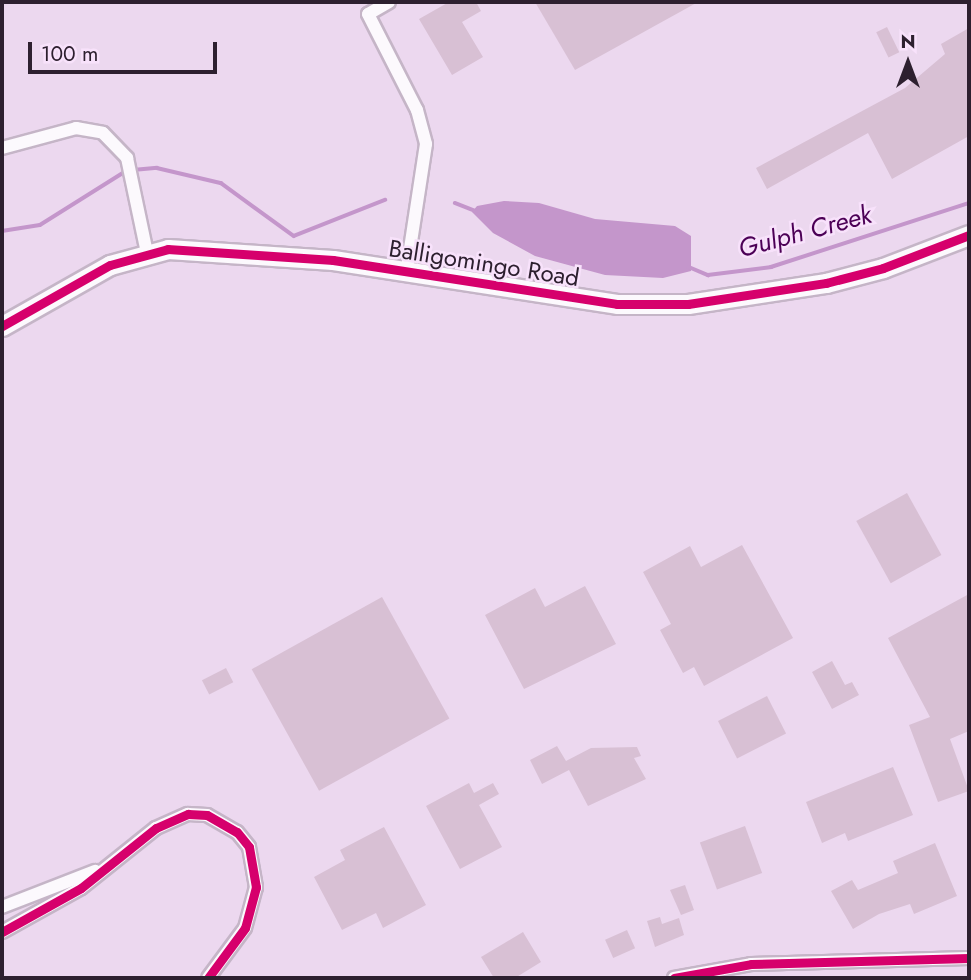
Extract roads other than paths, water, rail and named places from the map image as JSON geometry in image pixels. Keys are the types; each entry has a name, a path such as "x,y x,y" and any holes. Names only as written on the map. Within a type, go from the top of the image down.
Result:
{"street":[{"path":"389,2 368,14 418,110 426,144 407,268"},
{"path":"2,148 76,128 103,132 127,158 147,253"},
{"name":"Balligomingo Road","path":"2,326 110,265 147,253 188,249 407,268 617,304 688,304 827,283 883,268 969,234"},
{"path":"2,932 82,888 156,828 188,814 207,816 237,832 249,847 254,866 253,907 245,928 208,978"},
{"path":"2,907 105,867"},
{"path":"674,978 751,964 969,958"}],"waterway":[{"name":"Gulph Creek","path":"133,170 157,168 221,183 294,236 385,200"},
{"name":"Gulph Creek","path":"2,231 40,225 126,171"},
{"name":"Gulph Creek","path":"455,203 476,211"},
{"name":"Gulph Creek","path":"689,267 708,275 771,267 969,203"}]}
